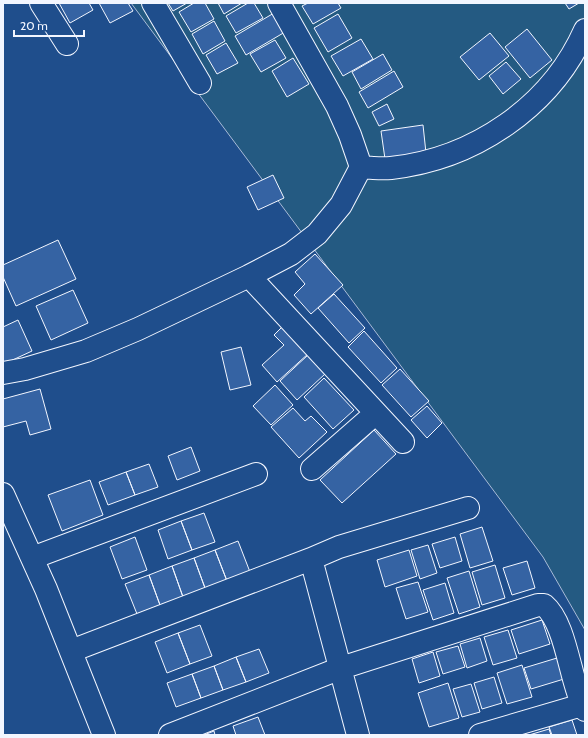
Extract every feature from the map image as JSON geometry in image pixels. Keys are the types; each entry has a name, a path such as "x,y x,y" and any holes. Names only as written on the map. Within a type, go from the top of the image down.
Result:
{"street":[{"path":"41,3 66,44"},
{"path":"153,3 200,83"},
{"path":"3,374 86,351 138,329 249,276 291,254 317,234 341,205 361,167 350,135 337,106 279,3"},
{"path":"361,167 390,168 426,162 462,150 498,131 532,104 561,72 580,42 585,30"},
{"path":"249,276 403,442"},
{"path":"312,469 376,413"},
{"path":"32,558 256,474"},
{"path":"3,494 72,651 104,735"},
{"path":"72,651 339,547 468,508"},
{"path":"311,559 358,735"},
{"path":"170,735 340,668 530,607 544,605 552,613 557,624 584,708 480,735"}],"shaded area":[{"path":"131,3 585,3 585,630 543,557"}],"building":[{"path":"59,3 89,3 93,10 70,23"},
{"path":"99,3 128,3 133,11 110,23"},
{"path":"168,3 187,3 173,11"},
{"path":"194,3 205,3 214,19 191,32 179,12"},
{"path":"218,3 242,3 224,14"},
{"path":"248,3 254,3 263,18 236,33 226,16"},
{"path":"308,3 338,3 341,8 313,24 302,6"},
{"path":"565,3 579,3 569,9"},
{"path":"274,13 285,32 246,55 235,36"},
{"path":"338,14 352,38 328,52 314,28"},
{"path":"214,21 225,41 203,54 192,34"},
{"path":"527,29 552,60 530,78 505,47"},
{"path":"490,33 509,56 479,80 460,57"},
{"path":"361,39 373,59 343,76 331,56"},
{"path":"275,40 286,58 261,72 250,54"},
{"path":"226,43 238,63 217,74 206,55"},
{"path":"383,54 392,70 361,89 352,72"},
{"path":"293,58 309,84 287,97 272,71"},
{"path":"506,62 521,79 503,94 489,76"},
{"path":"394,71 403,87 368,108 359,92"},
{"path":"387,104 394,119 379,126 372,112"},
{"path":"423,125 426,153 385,159 381,131"},
{"path":"273,175 284,198 258,210 247,187"},
{"path":"58,240 76,279 16,306 3,277 3,265"},
{"path":"315,254 343,285 311,314 294,295 305,284 295,272"},
{"path":"73,290 88,323 51,340 36,306"},
{"path":"334,294 365,328 349,343 318,308"},
{"path":"18,320 32,351 4,364 3,327"},
{"path":"284,325 309,353 277,382 262,365 284,345 274,335"},
{"path":"364,331 397,368 381,383 348,347"},
{"path":"241,347 251,385 230,390 221,352"},
{"path":"308,355 325,374 297,400 280,381"},
{"path":"400,369 429,401 411,417 382,385"},
{"path":"324,378 354,410 333,429 304,397"},
{"path":"275,385 293,405 271,425 253,406"},
{"path":"40,389 51,429 30,435 26,421 3,427 3,399"},
{"path":"427,406 442,423 427,438 411,420"},
{"path":"293,408 305,421 311,416 327,432 299,458 271,427"},
{"path":"374,430 396,454 342,503 320,480"},
{"path":"191,447 200,471 177,480 168,456"},
{"path":"149,464 158,487 135,495 126,472"},
{"path":"126,472 135,495 108,505 99,482"},
{"path":"90,480 103,515 62,531 48,495"},
{"path":"204,513 215,542 192,550 181,521"},
{"path":"181,521 192,550 168,559 158,530"},
{"path":"482,527 493,561 470,568 460,534"},
{"path":"135,537 147,570 122,579 110,547"},
{"path":"455,537 462,561 440,568 432,544"},
{"path":"238,541 250,572 227,581 215,550"},
{"path":"428,545 437,573 420,579 411,550"},
{"path":"215,550 227,581 205,588 194,558"},
{"path":"409,550 417,576 385,587 377,560"},
{"path":"194,558 205,588 183,597 172,566"},
{"path":"527,561 535,588 512,595 503,568"},
{"path":"495,565 505,598 482,605 472,572"},
{"path":"172,566 183,597 160,605 149,575"},
{"path":"469,571 480,607 459,614 447,578"},
{"path":"149,575 160,605 137,614 125,584"},
{"path":"418,582 428,612 406,619 396,588"},
{"path":"445,583 454,613 433,620 423,590"},
{"path":"542,620 550,644 519,654 511,630"},
{"path":"200,625 212,656 190,664 178,633"},
{"path":"508,630 517,658 493,665 484,637"},
{"path":"178,633 190,664 167,673 155,642"},
{"path":"480,638 487,661 467,668 460,644"},
{"path":"458,646 465,667 443,674 436,652"},
{"path":"259,649 269,673 246,682 236,657"},
{"path":"433,652 440,676 419,683 412,659"},
{"path":"236,657 246,682 223,690 214,666"},
{"path":"557,658 564,679 531,689 524,668"},
{"path":"522,665 532,697 507,704 497,673"},
{"path":"214,666 223,690 201,698 192,674"},
{"path":"192,674 201,698 176,707 167,683"},
{"path":"494,677 502,703 482,709 474,683"},
{"path":"448,683 459,718 429,727 418,693"},
{"path":"471,684 480,712 462,717 453,689"},
{"path":"258,717 265,735 236,735 233,726"},
{"path":"572,720 577,735 552,735 549,727"},
{"path":"549,729 551,735 529,735"},
{"path":"214,731 215,735 204,735"}]}
